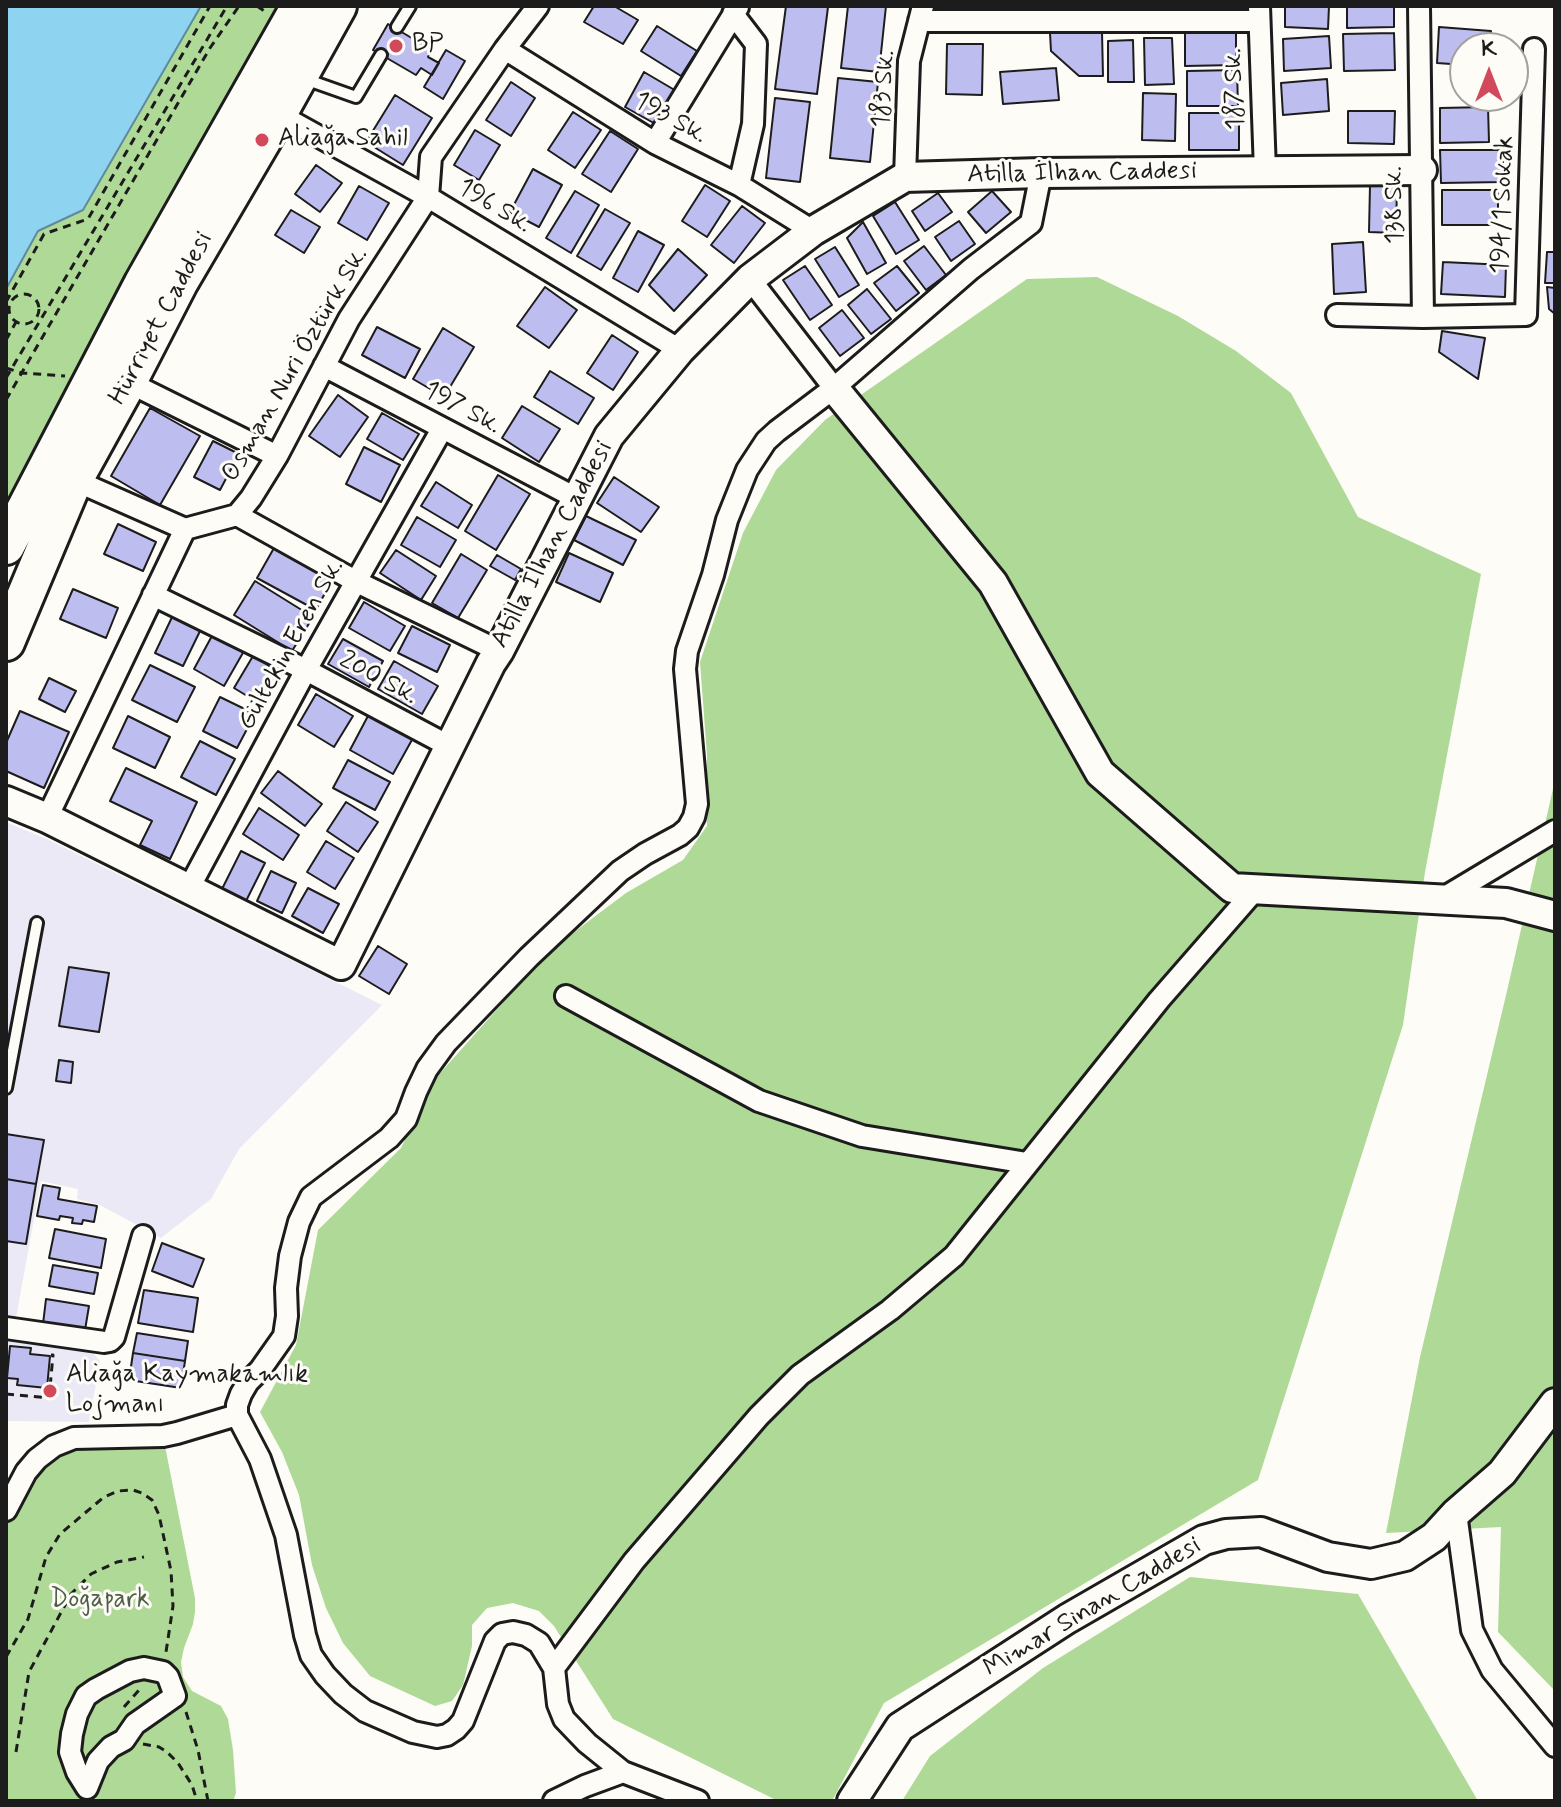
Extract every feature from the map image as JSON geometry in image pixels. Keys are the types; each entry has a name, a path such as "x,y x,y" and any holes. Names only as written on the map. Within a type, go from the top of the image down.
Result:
{"highway":[{"name":"Hürriyet Caddesi","path":"6,546 143,283 300,6"},
{"name":"Hürriyet Caddesi","path":"6,642 74,480 179,283 338,6"}],"street":[{"name":"138 Sk.","path":"1419,6 1423,317"},
{"name":"Osman Nuri Öztürk Sk.","path":"185,529 237,515 251,498 277,456 349,319 428,197 431,157 535,7"},
{"path":"655,143 736,10 756,44 753,124 739,185"},
{"path":"921,13 1259,13"},
{"name":"183 Sk.","path":"905,177 909,61 921,13"},
{"name":"187 Sk.","path":"1259,13 1265,171"},
{"name":"193 Sk.","path":"505,49 655,143 739,185 813,231"},
{"name":"194/1 Sokak","path":"1423,317 1526,315 1534,49"},
{"name":"196 Sk.","path":"278,114 428,197 680,350"},
{"name":"Atilla İlhan Caddesi","path":"6,801 47,818 341,965 491,663 609,436 680,350 750,279 813,231 905,177 1422,170"},
{"path":"698,1801 623,1772 587,1743 564,1719 558,1704 554,1668 539,1643 526,1635 513,1632 502,1634 495,1641 463,1721 447,1735 437,1737 413,1732 365,1711 343,1694 311,1655 286,1535 260,1459 237,1415 237,1405 248,1382 284,1336 290,1256 299,1222 311,1197 389,1138 406,1119 427,1069 446,1043 575,912 620,871 680,835 694,817 697,804 686,660 727,520 747,470 766,441 834,388 971,269 1031,223 1041,173"},
{"path":"750,279 834,388 993,583 1100,773 1232,888 1506,903 1555,916"},
{"path":"1337,315 1423,317"},
{"name":"197 Sk.","path":"324,366 576,498"},
{"path":"128,382 277,456"},
{"name":"Gültekin Eren Sk.","path":"189,888 306,670 442,429"},
{"path":"47,818 185,529 74,480"},
{"path":"237,515 357,582 499,651"},
{"name":"200 Sk.","path":"153,595 306,670 449,746"},
{"path":"1440,900 1555,831"},
{"path":"554,1668 634,1561 759,1416 800,1375 890,1310 954,1256 1159,1000 1255,890"},
{"path":"566,996 759,1101 862,1136 1027,1163"},
{"path":"6,1328 110,1341 114,1337 143,1236"},
{"name":"Mimar Sinan Caddesi","path":"852,1801 900,1727 1067,1619 1204,1540 1226,1534 1261,1532 1328,1557 1371,1564 1405,1556 1434,1537 1502,1473 1555,1403"},
{"path":"6,1510 26,1472 54,1446 74,1438 163,1436 237,1415"},
{"path":"1456,1513 1472,1630 1492,1670 1555,1746"},
{"path":"144,1668 163,1672 175,1696 135,1724 124,1740 111,1747 98,1761 87,1788 70,1752 77,1714 86,1696 130,1671 144,1668"},
{"path":"554,1801 623,1772"}],"lane":[{"path":"397,27 410,6"},
{"path":"299,77 356,97 381,55"},
{"path":"6,1088 37,923"}],"path":[{"path":"40,318 26,325 16,322 10,315 7,303 44,234 88,219 210,6"},
{"path":"6,378 9,368 227,6"},
{"path":"6,400 210,48 239,6"},
{"path":"7,303 20,294 31,295 40,307 40,318"},
{"path":"6,340 16,322"},
{"path":"9,368 22,373 73,377"},
{"path":"6,1394 49,1398 53,1355 40,1353"},
{"path":"6,1657 28,1619 46,1557 60,1534 104,1497 118,1491 133,1490 152,1500 159,1515 171,1571 173,1606 166,1657"},
{"path":"16,1752 29,1672 71,1594 91,1574 117,1562 144,1557"},
{"path":"184,1706 198,1750 208,1801"},
{"path":"139,1743 167,1752 185,1773 197,1801"}],"shaded area":[{"path":"6,822 49,840 382,1005 239,1149 211,1199 161,1238 100,1205 77,1199 78,1189 41,1181 15,1323 6,1321"},
{"name":"Aliağa Kaymakamlık Lojmanı","path":"6,1338 90,1350 100,1361 89,1422 6,1421"}],"green space":[{"path":"201,6 300,6 6,546 6,289 38,231 83,210"},
{"path":"1097,277 1178,316 1236,351 1291,393 1358,517 1481,574 1425,872 1403,1025 1258,1480 884,1703 832,1801 778,1801 613,1719 554,1626 539,1611 513,1603 487,1608 472,1625 472,1646 463,1685 452,1701 435,1706 370,1676 343,1643 326,1608 312,1565 299,1495 282,1452 260,1412 296,1345 318,1230 401,1148 434,1080 549,951 626,893 683,860 707,826 707,755 700,662 743,533 776,470 825,420 1027,279"},
{"path":"1555,780 1555,1691 1498,1632 1501,1527 1386,1533 1420,1357"},
{"name":"Doğapark","path":"163,1436 195,1598 193,1624 181,1662 183,1677 192,1691 221,1706 228,1719 236,1793 233,1801 6,1801 6,1510 54,1446"},
{"path":"1190,1577 1358,1594 1478,1801 902,1801 930,1756 1043,1668"}],"water":[{"path":"6,6 201,6 83,210 38,231 6,289"}],"building":[{"path":"594,6 614,6 638,20 623,44 584,22"},
{"path":"786,6 828,7 817,94 775,89"},
{"path":"848,6 886,6 879,72 841,68"},
{"path":"1285,6 1329,6 1328,29 1285,27"},
{"path":"1347,6 1394,6 1394,27 1347,28"},
{"path":"388,24 432,50 428,57 439,63 432,75 421,68 416,75 373,50"},
{"path":"657,26 697,51 681,76 641,51"},
{"path":"1439,27 1491,31 1449,32 1449,64 1437,63"},
{"path":"1102,32 1103,76 1079,76 1051,51 1050,33"},
{"path":"1185,32 1236,32 1236,65 1185,66"},
{"path":"1394,33 1395,70 1344,71 1343,34"},
{"path":"1329,36 1331,68 1284,71 1283,39"},
{"path":"1144,38 1172,38 1174,84 1145,85"},
{"path":"1133,40 1134,82 1108,82 1108,41"},
{"path":"947,44 983,44 982,95 946,94"},
{"path":"446,50 465,61 443,99 424,87"},
{"path":"1056,68 1059,100 1003,104 1000,72"},
{"path":"1237,70 1238,106 1187,106 1187,71"},
{"path":"644,72 678,92 659,126 625,107"},
{"path":"838,78 878,82 870,162 830,158"},
{"path":"1327,79 1329,111 1283,115 1281,83"},
{"path":"511,82 535,98 511,136 486,120"},
{"path":"1143,93 1176,94 1175,141 1142,140"},
{"path":"395,95 432,118 403,165 366,142"},
{"path":"775,98 810,102 800,182 766,178"},
{"path":"1440,108 1449,108 1449,112 1488,112 1489,142 1440,143"},
{"path":"1348,111 1395,111 1394,144 1348,143"},
{"path":"573,112 601,130 575,168 548,150"},
{"path":"1189,113 1239,113 1239,150 1189,150"},
{"path":"475,130 500,145 479,180 454,165"},
{"path":"610,131 638,149 611,192 582,174"},
{"path":"1440,150 1503,150 1503,182 1441,183"},
{"path":"316,165 342,183 320,212 295,194"},
{"path":"533,169 562,185 539,227 510,212"},
{"path":"705,185 730,201 707,237 682,221"},
{"path":"1370,185 1397,185 1396,233 1369,232"},
{"path":"359,186 389,203 367,240 338,223"},
{"path":"1442,190 1498,190 1498,225 1442,225"},
{"path":"575,191 599,205 571,253 546,238"},
{"path":"992,191 1011,212 986,233 968,212"},
{"path":"938,193 952,212 925,231 912,211"},
{"path":"895,202 919,240 896,254 873,216"},
{"path":"742,206 765,223 734,263 711,245"},
{"path":"605,209 630,223 601,270 577,256"},
{"path":"291,210 320,227 304,253 275,235"},
{"path":"959,221 975,244 951,261 935,237"},
{"path":"863,222 886,263 867,274 847,238"},
{"path":"638,231 664,245 638,292 613,278"},
{"path":"1363,242 1366,292 1334,294 1332,244"},
{"path":"924,246 946,275 926,290 904,261"},
{"path":"835,247 859,285 839,297 815,259"},
{"path":"678,249 707,275 674,311 649,285"},
{"path":"1547,252 1555,252 1555,283 1545,283"},
{"path":"1443,262 1506,265 1505,297 1441,294"},
{"path":"805,266 832,305 810,320 783,280"},
{"path":"897,266 919,293 896,311 874,283"},
{"path":"545,287 577,310 549,348 517,326"},
{"path":"1547,287 1555,288 1555,314 1549,309"},
{"path":"867,289 891,319 871,334 848,305"},
{"path":"842,310 864,338 840,356 819,328"},
{"path":"377,327 420,349 405,378 362,355"},
{"path":"443,328 474,347 444,397 413,379"},
{"path":"1442,331 1485,338 1478,379 1439,352"},
{"path":"612,335 638,352 613,390 587,373"},
{"path":"550,371 594,398 578,424 534,397"},
{"path":"338,395 368,417 340,457 309,436"},
{"path":"522,406 560,429 539,462 502,438"},
{"path":"150,408 200,436 160,505 111,476"},
{"path":"382,413 419,434 403,460 367,439"},
{"path":"213,441 239,454 220,490 194,477"},
{"path":"364,447 400,465 381,502 346,484"},
{"path":"498,475 530,494 496,550 465,531"},
{"path":"614,477 659,507 641,532 597,503"},
{"path":"436,482 472,505 458,528 421,506"},
{"path":"586,516 636,540 623,565 574,540"},
{"path":"417,517 456,540 440,567 401,545"},
{"path":"118,524 156,542 143,571 104,554"},
{"path":"274,548 332,580 316,610 257,578"},
{"path":"396,550 436,576 421,600 380,573"},
{"path":"569,553 613,573 600,602 556,582"},
{"path":"461,554 487,570 458,618 432,603"},
{"path":"497,555 521,569 515,580 490,566"},
{"path":"255,581 313,617 292,651 234,615"},
{"path":"73,589 118,608 106,638 60,619"},
{"path":"364,602 405,626 390,651 349,628"},
{"path":"174,613 202,627 183,666 155,653"},
{"path":"412,626 450,645 437,672 398,653"},
{"path":"213,634 244,651 224,686 194,669"},
{"path":"343,639 383,661 369,687 328,664"},
{"path":"253,656 281,673 262,705 234,688"},
{"path":"394,661 438,686 422,714 378,689"},
{"path":"150,665 195,687 177,722 132,700"},
{"path":"49,678 76,691 65,712 39,699"},
{"path":"316,694 353,716 334,747 298,725"},
{"path":"220,697 255,714 237,748 203,731"},
{"path":"20,711 69,732 44,788 6,771 6,743"},
{"path":"369,714 413,738 393,774 350,750"},
{"path":"128,716 170,737 155,768 113,748"},
{"path":"200,741 235,759 216,795 181,777"},
{"path":"348,760 390,782 375,810 333,788"},
{"path":"126,768 197,802 170,859 140,845 152,821 110,801"},
{"path":"278,771 322,804 305,826 261,793"},
{"path":"346,802 378,822 358,852 327,831"},
{"path":"259,808 299,835 283,860 243,834"},
{"path":"326,841 354,858 335,889 307,872"},
{"path":"241,851 265,863 246,901 222,889"},
{"path":"271,871 296,883 282,913 257,901"},
{"path":"308,888 339,904 323,933 292,916"},
{"path":"378,946 407,964 389,994 359,976"},
{"path":"69,967 109,973 99,1032 59,1026"},
{"path":"59,1060 73,1062 71,1083 56,1081"},
{"path":"6,1134 44,1140 36,1184 6,1179"},
{"path":"6,1179 36,1184 26,1244 6,1241"},
{"path":"43,1185 60,1188 58,1199 97,1206 94,1222 83,1220 82,1224 72,1223 73,1218 60,1216 59,1220 37,1216"},
{"path":"55,1229 106,1239 101,1268 49,1258"},
{"path":"162,1243 204,1259 193,1287 152,1271"},
{"path":"53,1265 98,1273 94,1294 49,1286"},
{"path":"144,1290 198,1298 193,1332 138,1323"},
{"path":"46,1299 89,1306 85,1330 43,1324"},
{"path":"137,1333 188,1341 185,1361 133,1353"},
{"name":"Aliağa Kaymakamlık Lojmanı","path":"10,1346 31,1348 30,1354 50,1356 47,1388 17,1385 18,1379 7,1378"},
{"path":"133,1353 185,1361 181,1388 129,1380"}],"place":[{"name":"BP","path":"396,46"},
{"name":"Aliağa Sahil","path":"262,140"},
{"name":"Aliağa Kaymakamlık Lojmanı","path":"50,1391"}]}
